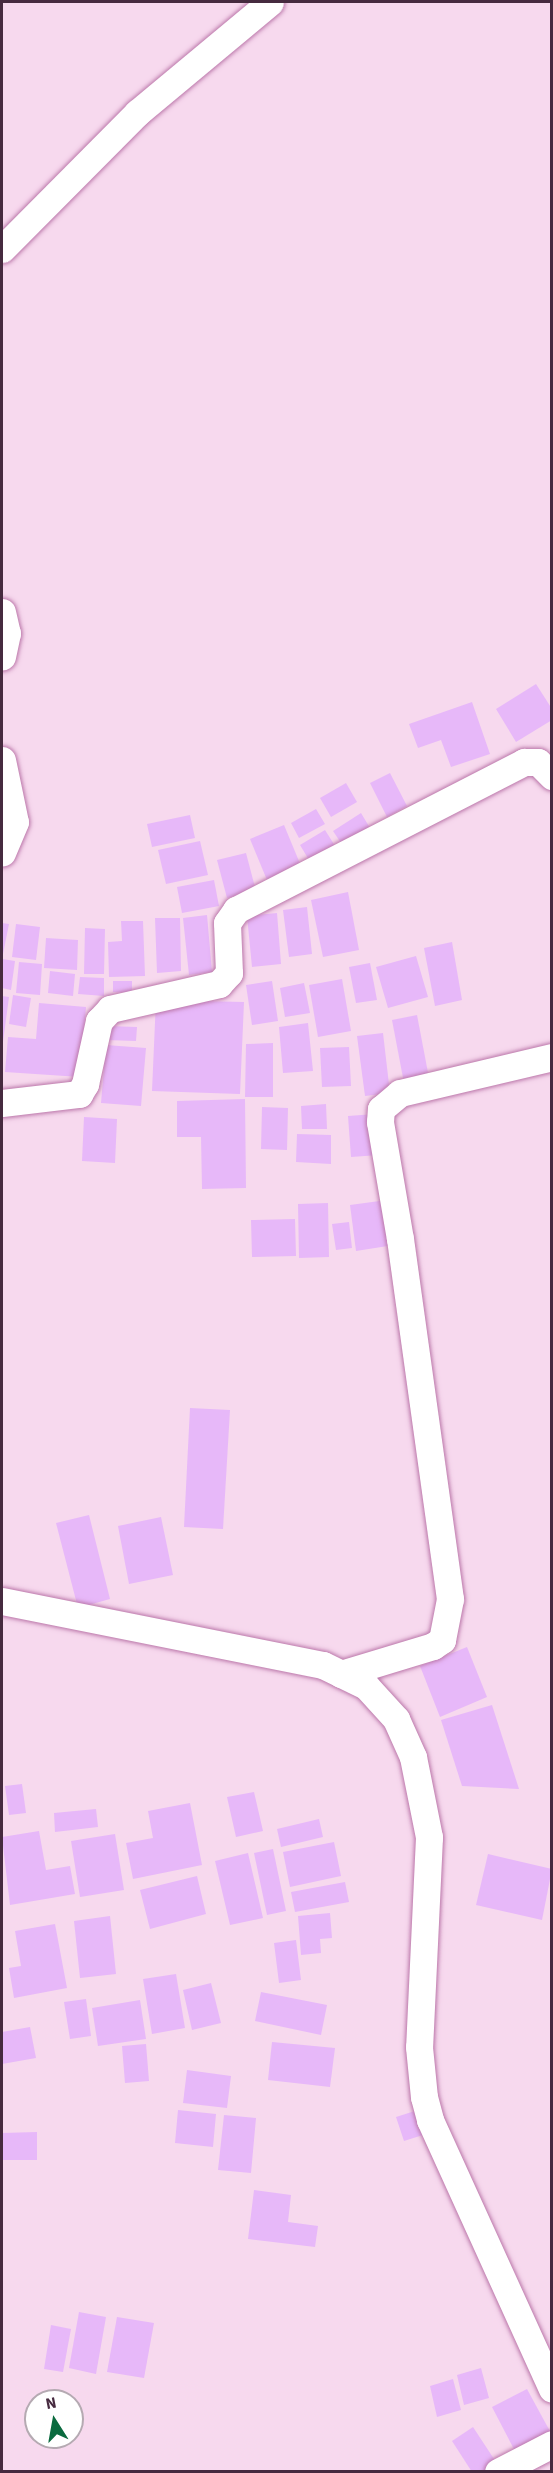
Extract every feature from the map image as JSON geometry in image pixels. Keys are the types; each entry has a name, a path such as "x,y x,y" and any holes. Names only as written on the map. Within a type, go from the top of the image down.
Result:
{"street":[{"path":"2,249 137,113 270,2"},
{"path":"2,612 7,633 2,656"},
{"path":"2,760 15,822 12,836 2,852"},
{"path":"2,1103 79,1094 85,1084 99,1021 110,1009 219,984 229,973 227,923 236,910 524,762 538,762 552,776"},
{"path":"341,1674 432,1646 442,1640 450,1599 402,1251 380,1122 381,1109 400,1093 552,1057"},
{"path":"2,1601 323,1665 366,1686 396,1719 413,1757 429,1837 419,2047 424,2097 430,2120 552,2389"},
{"path":"498,2472 552,2444"}],"building":[{"path":"536,684 552,709 552,720 516,742 496,709"},
{"path":"472,702 490,754 451,767 441,740 418,748 409,724"},
{"path":"390,773 407,806 387,817 370,783"},
{"path":"346,783 357,802 331,817 320,798"},
{"path":"316,809 325,824 299,838 291,823"},
{"path":"361,813 370,828 343,846 333,831"},
{"path":"190,815 195,838 152,847 147,824"},
{"path":"284,825 301,866 267,880 250,839"},
{"path":"325,830 337,849 312,865 300,845"},
{"path":"200,841 208,875 166,884 158,850"},
{"path":"246,853 256,891 227,898 217,860"},
{"path":"214,880 219,906 182,913 177,887"},
{"path":"348,892 359,950 323,957 311,900"},
{"path":"307,907 312,954 289,957 283,910"},
{"path":"277,913 281,964 252,967 247,916"},
{"path":"207,915 212,972 189,975 183,918"},
{"path":"155,918 180,918 181,971 157,973"},
{"path":"121,921 143,921 145,976 109,977 108,942 122,941"},
{"path":"2,923 9,924 3,954 2,954"},
{"path":"16,924 40,927 36,960 12,957"},
{"path":"85,928 105,929 104,974 84,974"},
{"path":"46,938 78,940 77,970 44,968"},
{"path":"452,942 462,1000 435,1006 424,948"},
{"path":"416,956 428,997 388,1008 376,967"},
{"path":"2,959 15,961 11,990 2,988"},
{"path":"19,962 42,964 40,995 16,993"},
{"path":"370,963 377,1000 356,1003 349,967"},
{"path":"50,971 75,974 73,996 48,993"},
{"path":"80,977 104,978 104,996 78,994"},
{"path":"342,979 351,1031 318,1037 309,985"},
{"path":"113,981 132,981 132,993 113,992"},
{"path":"272,981 278,1021 252,1025 246,985"},
{"path":"304,983 310,1013 285,1017 280,988"},
{"path":"13,995 31,998 26,1027 9,1024"},
{"path":"2,996 9,997 3,1042 2,1042"},
{"path":"156,1000 244,1002 240,1094 152,1091"},
{"path":"39,1003 86,1007 80,1077 5,1072 8,1037 36,1039"},
{"path":"417,1015 429,1078 404,1083 392,1020"},
{"path":"308,1023 313,1071 283,1073 279,1027"},
{"path":"107,1026 137,1027 136,1041 106,1040"},
{"path":"383,1033 390,1093 365,1096 357,1036"},
{"path":"273,1043 273,1097 245,1097 246,1044"},
{"path":"106,1045 146,1048 141,1106 101,1103"},
{"path":"349,1047 351,1086 322,1087 320,1048"},
{"path":"245,1099 246,1188 202,1189 201,1137 177,1137 177,1101"},
{"path":"326,1104 327,1129 302,1129 301,1106"},
{"path":"262,1107 288,1108 287,1150 261,1149"},
{"path":"375,1114 379,1155 351,1157 348,1116"},
{"path":"84,1117 117,1119 115,1163 82,1161"},
{"path":"297,1134 331,1135 331,1164 296,1162"},
{"path":"387,1200 394,1245 356,1251 350,1205"},
{"path":"328,1203 329,1257 299,1258 298,1204"},
{"path":"295,1219 296,1256 252,1257 251,1220"},
{"path":"349,1222 352,1248 336,1250 332,1224"},
{"path":"190,1408 230,1410 223,1529 184,1527"},
{"path":"89,1515 110,1599 78,1608 56,1523"},
{"path":"161,1517 173,1575 129,1584 118,1526"},
{"path":"467,1647 487,1697 440,1717 420,1666"},
{"path":"492,1705 519,1789 462,1786 441,1720"},
{"path":"22,1784 26,1813 9,1815 5,1786"},
{"path":"254,1792 263,1831 236,1837 227,1797"},
{"path":"190,1803 202,1865 133,1879 126,1843 153,1838 148,1811"},
{"path":"96,1809 98,1827 55,1832 54,1813"},
{"path":"319,1819 323,1837 281,1847 277,1829"},
{"path":"39,1831 46,1870 70,1866 75,1894 10,1905 2,1837"},
{"path":"115,1834 124,1890 80,1897 71,1841"},
{"path":"334,1842 341,1876 290,1887 283,1852"},
{"path":"273,1849 286,1911 267,1915 254,1853"},
{"path":"248,1853 263,1918 230,1925 215,1861"},
{"path":"488,1854 552,1869 542,1920 476,1905"},
{"path":"197,1876 206,1914 150,1929 140,1890"},
{"path":"345,1882 349,1902 295,1912 291,1892"},
{"path":"330,1913 332,1938 320,1939 321,1953 301,1955 298,1916"},
{"path":"110,1916 116,1974 80,1978 74,1921"},
{"path":"55,1924 67,1988 14,1998 9,1968 21,1966 15,1931"},
{"path":"296,1940 301,1980 279,1983 274,1943"},
{"path":"176,1974 185,2028 152,2034 143,1979"},
{"path":"211,1983 221,2023 192,2030 183,1990"},
{"path":"261,1992 327,2005 321,2035 255,2021"},
{"path":"86,1999 91,2036 70,2039 64,2002"},
{"path":"140,2000 146,2039 98,2046 92,2008"},
{"path":"30,2027 36,2058 2,2064 2,2032"},
{"path":"272,2042 335,2048 330,2087 268,2080"},
{"path":"146,2044 149,2081 125,2083 122,2046"},
{"path":"187,2070 231,2076 227,2108 183,2103"},
{"path":"178,2110 216,2114 213,2147 175,2143"},
{"path":"418,2110 426,2134 404,2141 396,2117"},
{"path":"224,2115 256,2118 251,2173 218,2170"},
{"path":"37,2132 37,2160 2,2160 2,2133"},
{"path":"254,2190 291,2195 288,2222 318,2226 315,2247 248,2239"},
{"path":"79,2312 106,2317 96,2374 69,2368"},
{"path":"117,2317 154,2323 144,2378 107,2372"},
{"path":"51,2325 71,2329 63,2372 44,2369"},
{"path":"481,2368 489,2398 464,2405 457,2375"},
{"path":"453,2379 461,2410 437,2417 430,2386"},
{"path":"527,2389 552,2435 517,2455 492,2407"},
{"path":"473,2427 496,2462 482,2472 472,2472 452,2441"}]}
